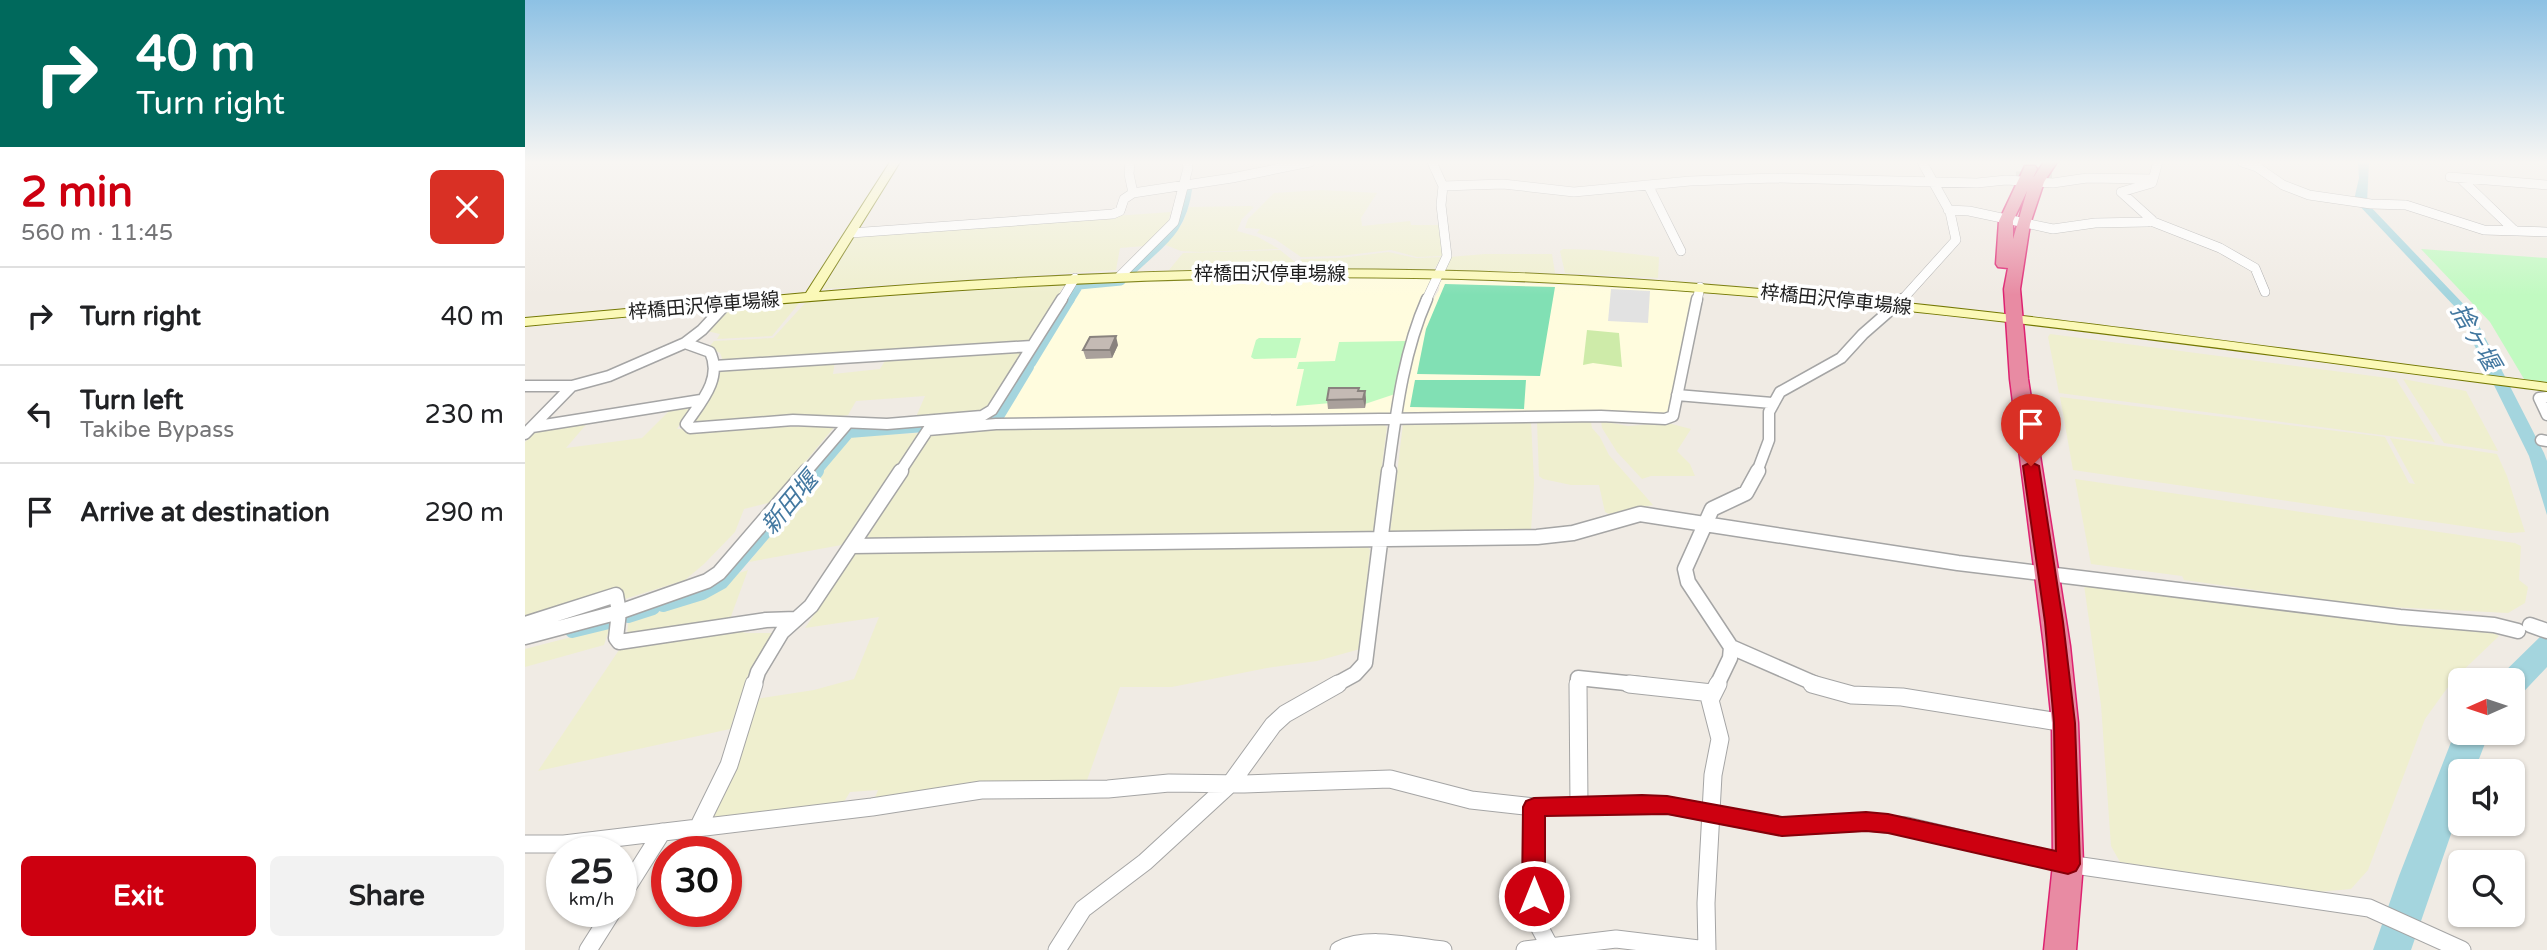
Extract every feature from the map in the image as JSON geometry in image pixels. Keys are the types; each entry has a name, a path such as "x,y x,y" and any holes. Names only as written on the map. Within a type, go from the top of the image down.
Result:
{"highway":[{"path":"2013,206 2006,221 2004,275 2014,317"},
{"path":"2024,206 2023,224 2014,262 2014,317 2019,379 2048,574 2065,723 2068,864 2060,950"}],"main road":[{"path":"810,296 868,206"},
{"name":"梓橋田沢停車場線","path":"525,322 810,296 1075,278 1291,273 1437,275 1700,287 1896,305 2014,317 2547,387"}],"street":[{"path":"851,233 1114,214 1120,211 1122,206"},
{"path":"1119,276 1174,222 1180,206"},
{"path":"1057,950 1083,909 1145,862 1231,783 1279,720 1363,668 1395,418 1414,328 1448,251 1441,206"},
{"path":"1659,206 1681,251"},
{"path":"1946,206 1957,230 1956,240 1896,305 1841,358 1791,384 1780,392 1772,403 1767,452 1751,483 1739,498 1717,505 1703,524 1685,576 1731,647 1747,652 1809,683 1852,695 1902,697 2065,723"},
{"path":"2137,206 2151,221"},
{"path":"2410,206 2484,230 2547,232"},
{"path":"2487,206 2515,231"},
{"path":"1948,210 1969,211 2006,221 2064,229 2095,223 2151,221 2220,248 2255,268 2265,292"},
{"path":"699,826 729,765 758,672 782,632 811,606 931,425 982,416 992,410 1075,278"},
{"path":"685,343 710,352 714,366 713,380 687,426 793,420 931,425 1601,416 1665,419 1673,416 1700,287"},
{"path":"525,386 572,386 609,376 685,343 702,330 727,303"},
{"path":"714,366 1032,346"},
{"path":"529,431 572,386"},
{"path":"1677,395 1772,403"},
{"path":"2547,397 2539,398 2547,415"},
{"path":"529,431 701,400"},
{"path":"525,637 688,590 719,573 848,423"},
{"path":"852,546 1537,537 1573,533 1640,514 1909,556 2048,574 2400,617 2535,629"},
{"path":"525,624 616,595 619,612 616,638 619,642 766,620 796,619"},
{"path":"1525,950 1616,939 1707,950 1706,902 1713,775 1720,739 1710,700 1730,658 1731,647"},
{"path":"1579,805 1578,678 1712,693"},
{"path":"525,845 564,844 872,807 981,789 1108,789 1195,782 1390,779 1471,800 1534,807 1667,805 1782,827 1866,822 1897,825 2068,864 2369,908 2462,950"},
{"path":"1534,807 1534,917 1549,945"},
{"path":"637,872 662,832"},
{"path":"588,950 603,927"},
{"path":"1339,950 1346,944 1443,950"}],"shaded area":[{"path":"1432,279 1410,326 1392,415 999,422 1083,286 1119,284 1125,281"},
{"path":"1445,279 1696,292 1669,412 1664,415 1400,414 1417,327 1439,290 1440,281"},
{"path":"1611,289 1650,291 1648,323 1608,321"}],"green space":[{"path":"1261,206 1368,206 1361,218 1362,226 1410,221 1411,225 1440,225 1444,251 1442,256 1417,257 1391,250 1301,257 1275,239 1257,233 1260,229 1245,228 1248,219"},
{"path":"1189,207 1254,207 1242,219 1237,231 1258,237 1279,249 1200,252 1181,251 1163,244 1182,224"},
{"path":"1171,212 1168,222 1145,246 1120,248 1116,270 823,289 855,236 859,234"},
{"path":"1563,249 1659,257 1658,278 1565,273 1560,251"},
{"path":"2421,249 2547,258 2547,382 2524,379 2490,322"},
{"path":"1280,250 1295,262 1289,269 1169,270 1183,253"},
{"path":"1388,252 1416,258 1443,257 1434,269 1296,268 1301,259 1341,258"},
{"path":"1552,254 1555,273 1443,270 1450,257"},
{"path":"1065,284 1028,343 724,363 720,353 709,347 714,341 773,338 806,302"},
{"path":"1445,284 1555,287 1540,376 1417,374 1426,329"},
{"path":"800,302 772,336 717,339 720,334 707,331 729,309"},
{"path":"1587,330 1619,333 1622,367 1593,363 1583,365"},
{"path":"2050,334 2396,379 2435,442 2059,393 2048,337"},
{"path":"1259,338 1301,338 1296,358 1254,359 1251,357"},
{"path":"1407,341 1395,394 1365,404 1366,400 1296,406 1304,369 1297,369 1299,362 1335,361 1339,342"},
{"path":"1024,350 987,411 916,417 925,396 856,401 848,415 842,416 693,422 719,379 720,368 835,361 833,374 880,369 886,359"},
{"path":"2403,379 2466,391 2498,451 2444,443"},
{"path":"1415,380 1526,380 1524,409 1410,407"},
{"path":"2060,397 2385,437 2409,483 2415,484 2390,438 2497,454 2525,532 2511,533 2073,470"},
{"path":"691,406 677,429 835,426 772,502 744,509 735,532 685,580 625,599 621,590 525,619 525,442 539,428 590,420 566,448 642,438 673,407"},
{"path":"1531,421 1534,482 1531,531 1390,533 1403,423"},
{"path":"1601,421 1628,426 1668,423 1691,429 1677,451 1690,464 1695,476 1651,476 1642,479 1617,452 1602,428"},
{"path":"1537,422 1591,422 1609,455 1653,505 1609,514 1605,512 1599,485 1571,485 1543,479 1539,476"},
{"path":"1382,423 1387,427 1373,534 868,541 867,538 932,431 1002,426"},
{"path":"921,433 847,544 749,562 851,436"},
{"path":"2075,479 2515,543 2521,546 2519,580 2528,587 2525,603 2508,613 2371,606 2091,564"},
{"path":"1366,544 1370,550 1360,649 1317,661 1172,687 1120,687 1086,783 874,800 878,790 850,792 842,805 711,817 755,699 814,690 854,679 879,617 805,628 856,553"},
{"path":"748,570 730,619 627,639 628,623 707,595 736,574"},
{"path":"2084,585 2491,631 2499,636 2466,668 2448,668 2448,687 2425,719 2368,870 2351,889 2317,892 2120,862 2111,846 2101,705"},
{"path":"610,627 604,645 525,667 525,649"},
{"path":"737,630 746,633 774,633 747,677 730,729 538,771 621,647"}],"water":[{"name":"捨ヶ堰","path":"2360,206 2370,206 2473,314 2547,461 2547,515 2529,456 2456,308"},
{"path":"2547,630 2547,667 2525,690 2525,668 2508,668"},
{"path":"2450,746 2484,746 2479,759 2448,759 2448,836 2450,836 2411,950 2373,950"}],"building":[{"path":"1116,336 1110,350 1083,350 1090,337"},
{"path":"1329,388 1359,388 1358,391 1365,391 1363,399 1327,400"}],"waterway":[{"name":"新田堰","path":"1131,271 1169,235 1184,206"},
{"name":"新田堰","path":"1069,301 1079,285 1121,281"},
{"name":"新田堰","path":"1031,363 1070,299"},
{"name":"新田堰","path":"982,421 997,420 1029,367"},
{"name":"新田堰","path":"816,472 849,433 924,427"},
{"name":"新田堰","path":"663,605 702,593 722,582 817,471"},
{"name":"新田堰","path":"628,616 653,608"},
{"name":"新田堰","path":"572,631 613,621"}],"route":[{"path":"1534,896 1534,807 1667,805 1782,827 1866,822 1907,826 2068,864 2065,723 2048,574 2031,466"}]}
